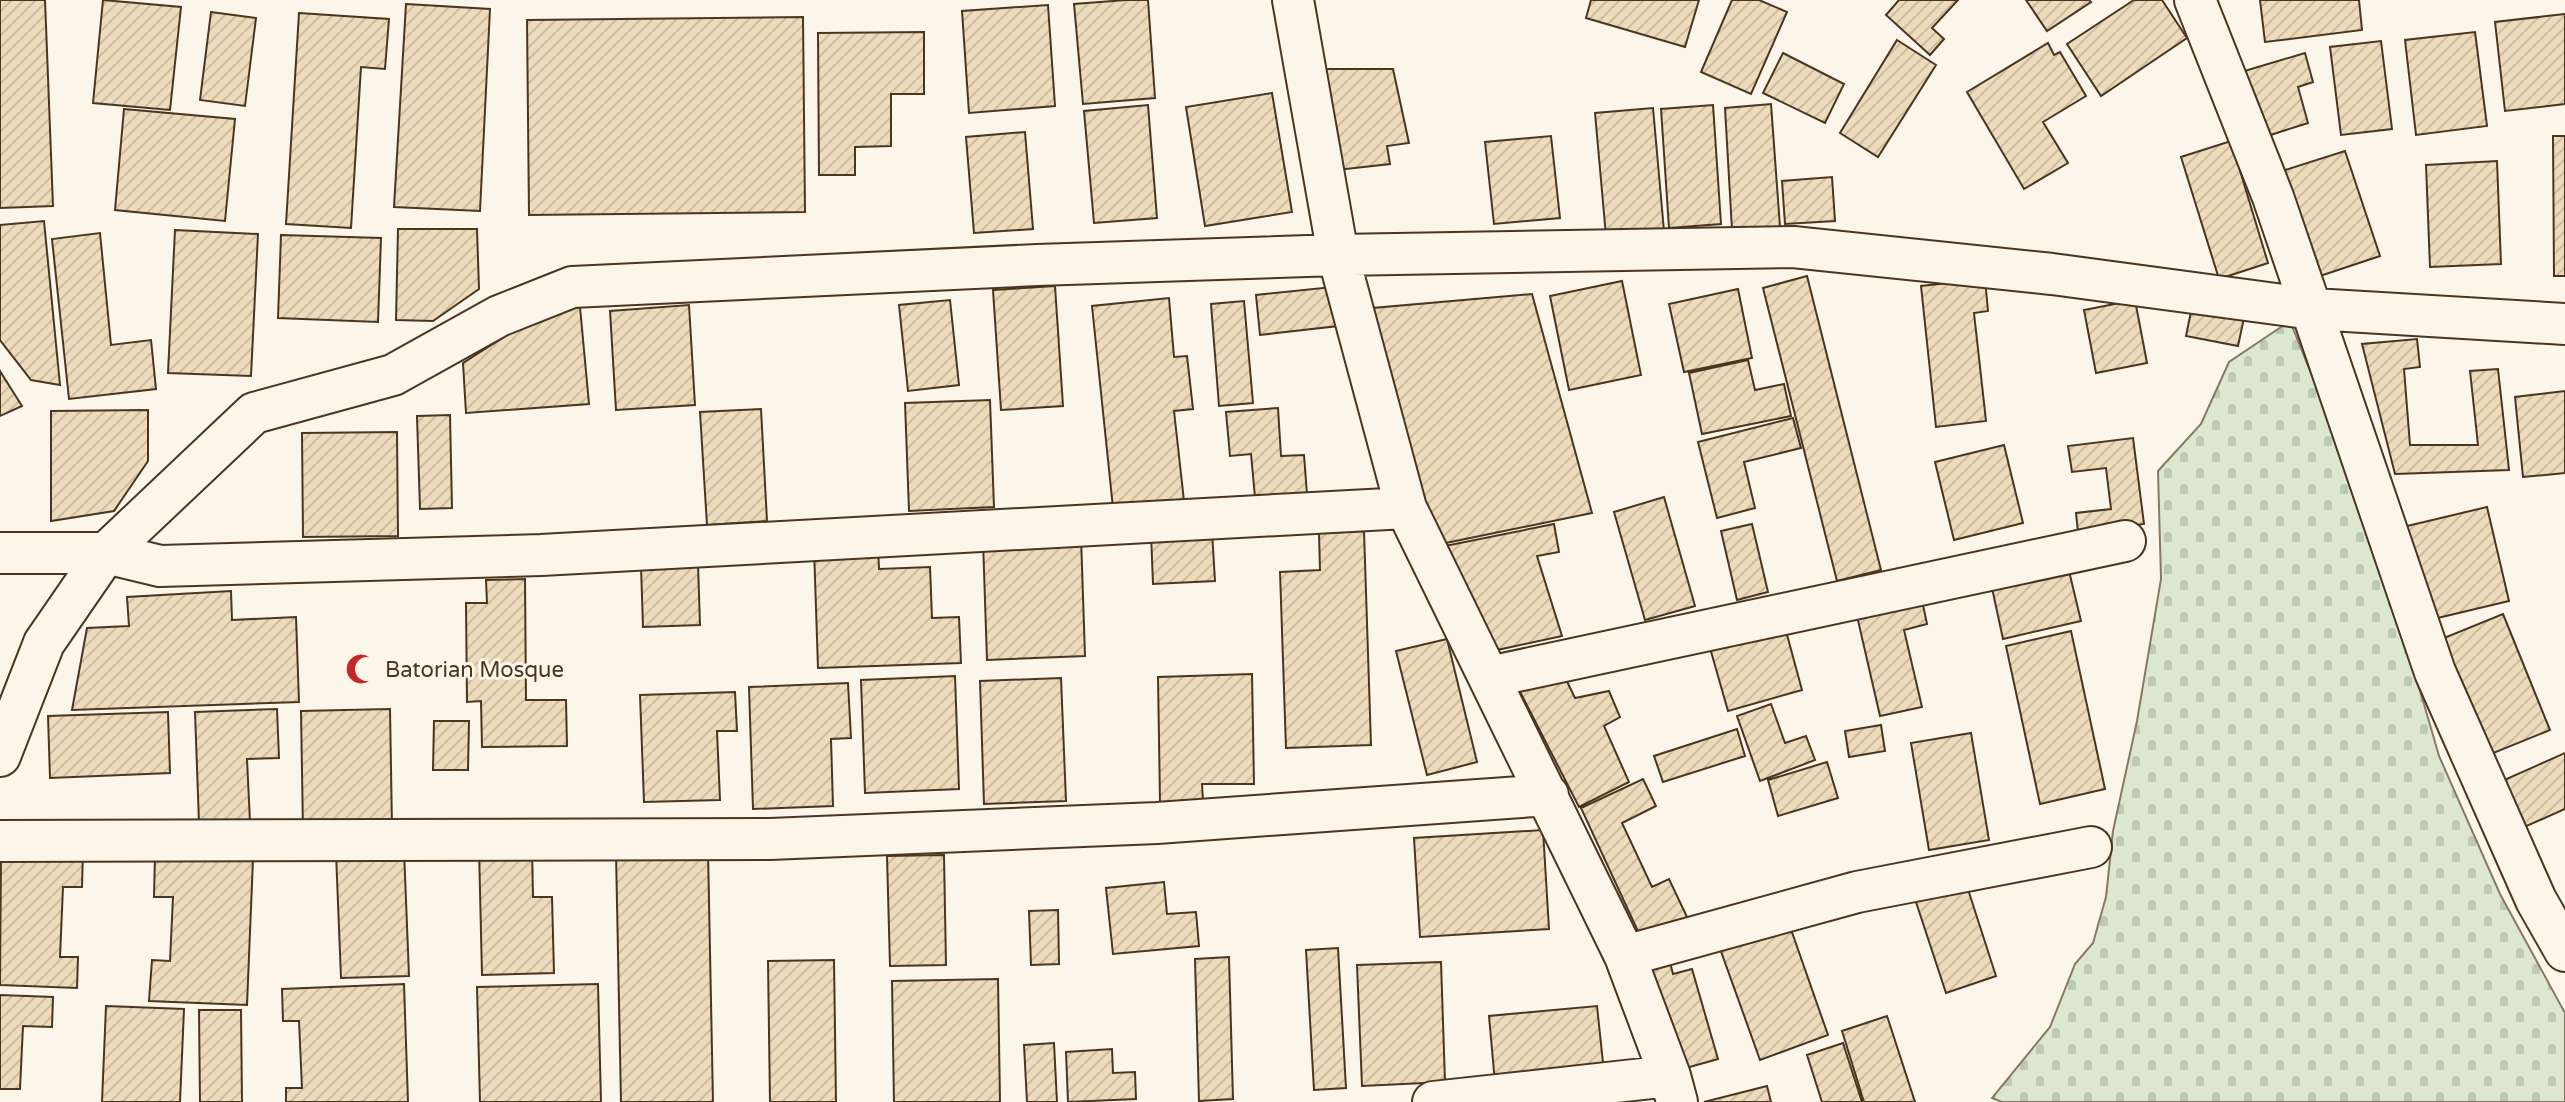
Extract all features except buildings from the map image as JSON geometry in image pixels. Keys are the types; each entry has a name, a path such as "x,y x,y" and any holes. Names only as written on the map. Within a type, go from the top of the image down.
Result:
{"street":[{"path":"1293,0 1338,255 1406,508 1625,956 1674,1089 1433,1102"},
{"path":"2195,0 2273,197 2435,672 2551,894 2565,951"},
{"path":"0,756 44,643 106,553 254,413 393,375 499,316 572,287 1037,265 1338,255 1793,247 2052,274 2313,309 2565,324"},
{"path":"0,553 106,553 160,566 525,556 1406,508"},
{"path":"1489,677 2125,541"},
{"path":"0,841 770,839 1157,823 1548,795"},
{"path":"1625,956 1857,892 2091,847"}],"green space":[{"path":"2290,321 2323,403 2419,687 2439,756 2500,894 2565,1013 2565,1102 2002,1102 1992,1098 2050,1027 2075,964 2093,943 2106,897 2113,831 2137,721 2161,579 2158,471 2201,424 2229,362"}],"place":[{"name":"Batorian Mosque","path":"361,669"}]}
